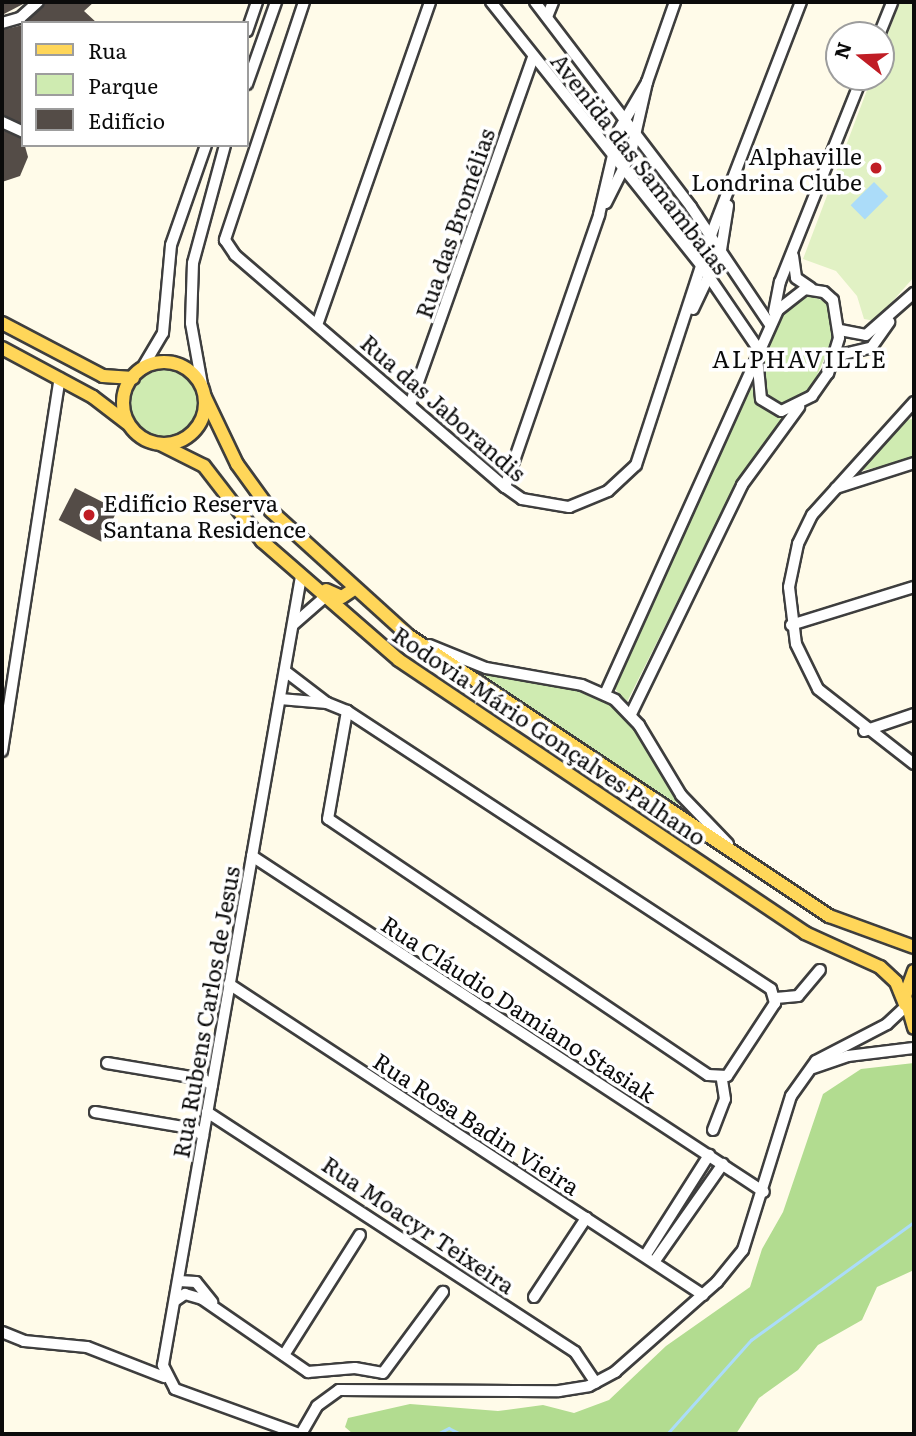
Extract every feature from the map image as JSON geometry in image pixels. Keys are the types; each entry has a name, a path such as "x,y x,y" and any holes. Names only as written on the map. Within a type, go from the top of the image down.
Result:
{"main road":[{"path":"2,323 103,376 137,374 163,362 178,365 204,394 256,492 354,589 409,636 840,922 914,947"},
{"path":"2,348 60,378 160,444 194,431 204,394"},
{"path":"130,425 124,403 137,374"},
{"name":"Rodovia Mário Gonçalves Palhano","path":"160,444 204,466 245,522 301,577 430,683 826,945 886,972 914,1028"},
{"path":"301,577 335,596 354,589"},
{"path":"905,1006 914,971"}],"street":[{"path":"2,23 20,18 38,2"},
{"path":"248,28 257,2"},
{"path":"248,82 276,2"},
{"name":"Rua das Jaborandis","path":"304,2 225,229 230,249 411,402 506,487 522,499 569,507 608,491 636,465 685,321"},
{"path":"317,325 430,2"},
{"name":"Avenida das Samambaias","path":"491,2 614,160 701,265 758,354"},
{"name":"Avenida das Samambaias","path":"535,2 635,133 771,320"},
{"path":"547,17 553,2"},
{"path":"599,215 624,171 647,82 675,2"},
{"path":"685,321 711,236 730,193 801,2"},
{"path":"884,21 892,2"},
{"name":"Rua das Bromélias","path":"411,402 533,57"},
{"path":"506,487 599,215 625,120 647,82"},
{"path":"605,694 758,354 794,248 856,91"},
{"path":"2,122 21,131"},
{"path":"137,374 163,333 171,245 205,147"},
{"path":"204,394 191,286 201,217 224,147"},
{"path":"685,321 710,280 721,250 730,193"},
{"path":"631,714 742,485 799,407 809,399 835,356 840,330 833,300 811,288 793,272 794,248"},
{"path":"771,320 789,298 811,288"},
{"path":"840,330 866,335 914,293"},
{"path":"835,356 871,348 892,315"},
{"path":"758,354 756,380 764,403 781,411 799,407"},
{"path":"2,751 60,378"},
{"path":"912,407 835,488 798,544 789,587 792,625 818,689 864,730 914,764"},
{"path":"835,488 914,463"},
{"name":"Rua Rubens Carlos de Jesus","path":"164,1377 207,1112 301,577"},
{"path":"792,625 914,587"},
{"path":"292,628 325,597"},
{"path":"409,636 486,668 605,694 631,714 681,795 737,855"},
{"path":"285,671 327,703 347,711 771,989 776,998"},
{"path":"279,699 327,703"},
{"path":"347,711 328,819 708,1075 722,1079"},
{"path":"864,730 914,714"},
{"name":"Rua Cláudio Damiano Stasiak","path":"252,856 764,1192"},
{"path":"776,998 798,996 820,970"},
{"name":"Rua Rosa Badin Vieira","path":"229,985 703,1295"},
{"path":"713,1130 725,1099 722,1079 776,998"},
{"path":"2,1332 24,1341 88,1347 164,1377 184,1394 300,1434 317,1406 339,1390 559,1391 596,1383 626,1364 703,1295 743,1250 764,1192 791,1096 809,1069 832,1048 887,1024 905,1006"},
{"path":"809,1069 848,1056 914,1048"},
{"path":"107,1063 203,1079 212,1086"},
{"path":"95,1112 195,1129 203,1136"},
{"name":"Rua Moacyr Teixeira","path":"207,1112 575,1352 596,1383"},
{"path":"645,1256 709,1155"},
{"path":"654,1262 723,1164"},
{"path":"534,1297 586,1218"},
{"path":"284,1355 360,1235"},
{"path":"179,1281 196,1282 218,1311"},
{"path":"176,1300 193,1295 256,1331 310,1373 349,1368 386,1372 443,1292"}],"green space":[{"name":"Alphaville Londrina Clube","path":"900,2 914,2 914,277 875,321 864,319 857,296 836,271 803,259 867,91 895,91 895,21 893,21"},
{"path":"807,294 828,303 834,337 810,391 781,406 766,396 763,358 777,319"},
{"path":"172,370 193,385 199,397 197,417 189,428 172,438 158,438 141,428 133,417 131,397 141,380 152,372"},
{"path":"750,384 761,407 786,421 738,480 627,702 614,688"},
{"path":"914,419 914,459 860,471 904,420"},
{"path":"477,673 577,690 610,704 634,728 679,806"},
{"path":"914,1063 914,1270 877,1287 862,1320 818,1345 798,1370 759,1398 736,1434 353,1434 345,1427 348,1418 410,1404 498,1411 543,1405 574,1413 609,1400 666,1346 750,1287 762,1249 783,1212 823,1094 861,1069"}],"water":[{"path":"874,182 888,196 865,219 851,205"}],"building":[{"path":"2,2 27,2 2,15"},
{"path":"45,2 94,2 84,11 95,21 28,21"},
{"path":"21,25 21,123 2,115 2,30"},
{"path":"2,130 21,138 21,147 25,147 28,157 20,176 2,182"},
{"name":"Edifício Reserva Santana Residence","path":"75,488 118,510 101,542 59,520"}],"waterway":[{"path":"667,1434 751,1340 914,1222"},
{"path":"437,1434 449,1428 461,1434"}],"place":[{"name":"Alphaville Londrina Clube","path":"876,168"},
{"name":"Edifício Reserva Santana Residence","path":"89,515"}],"district":[{"name":"ALPHAVILLE","path":"800,358"}]}
